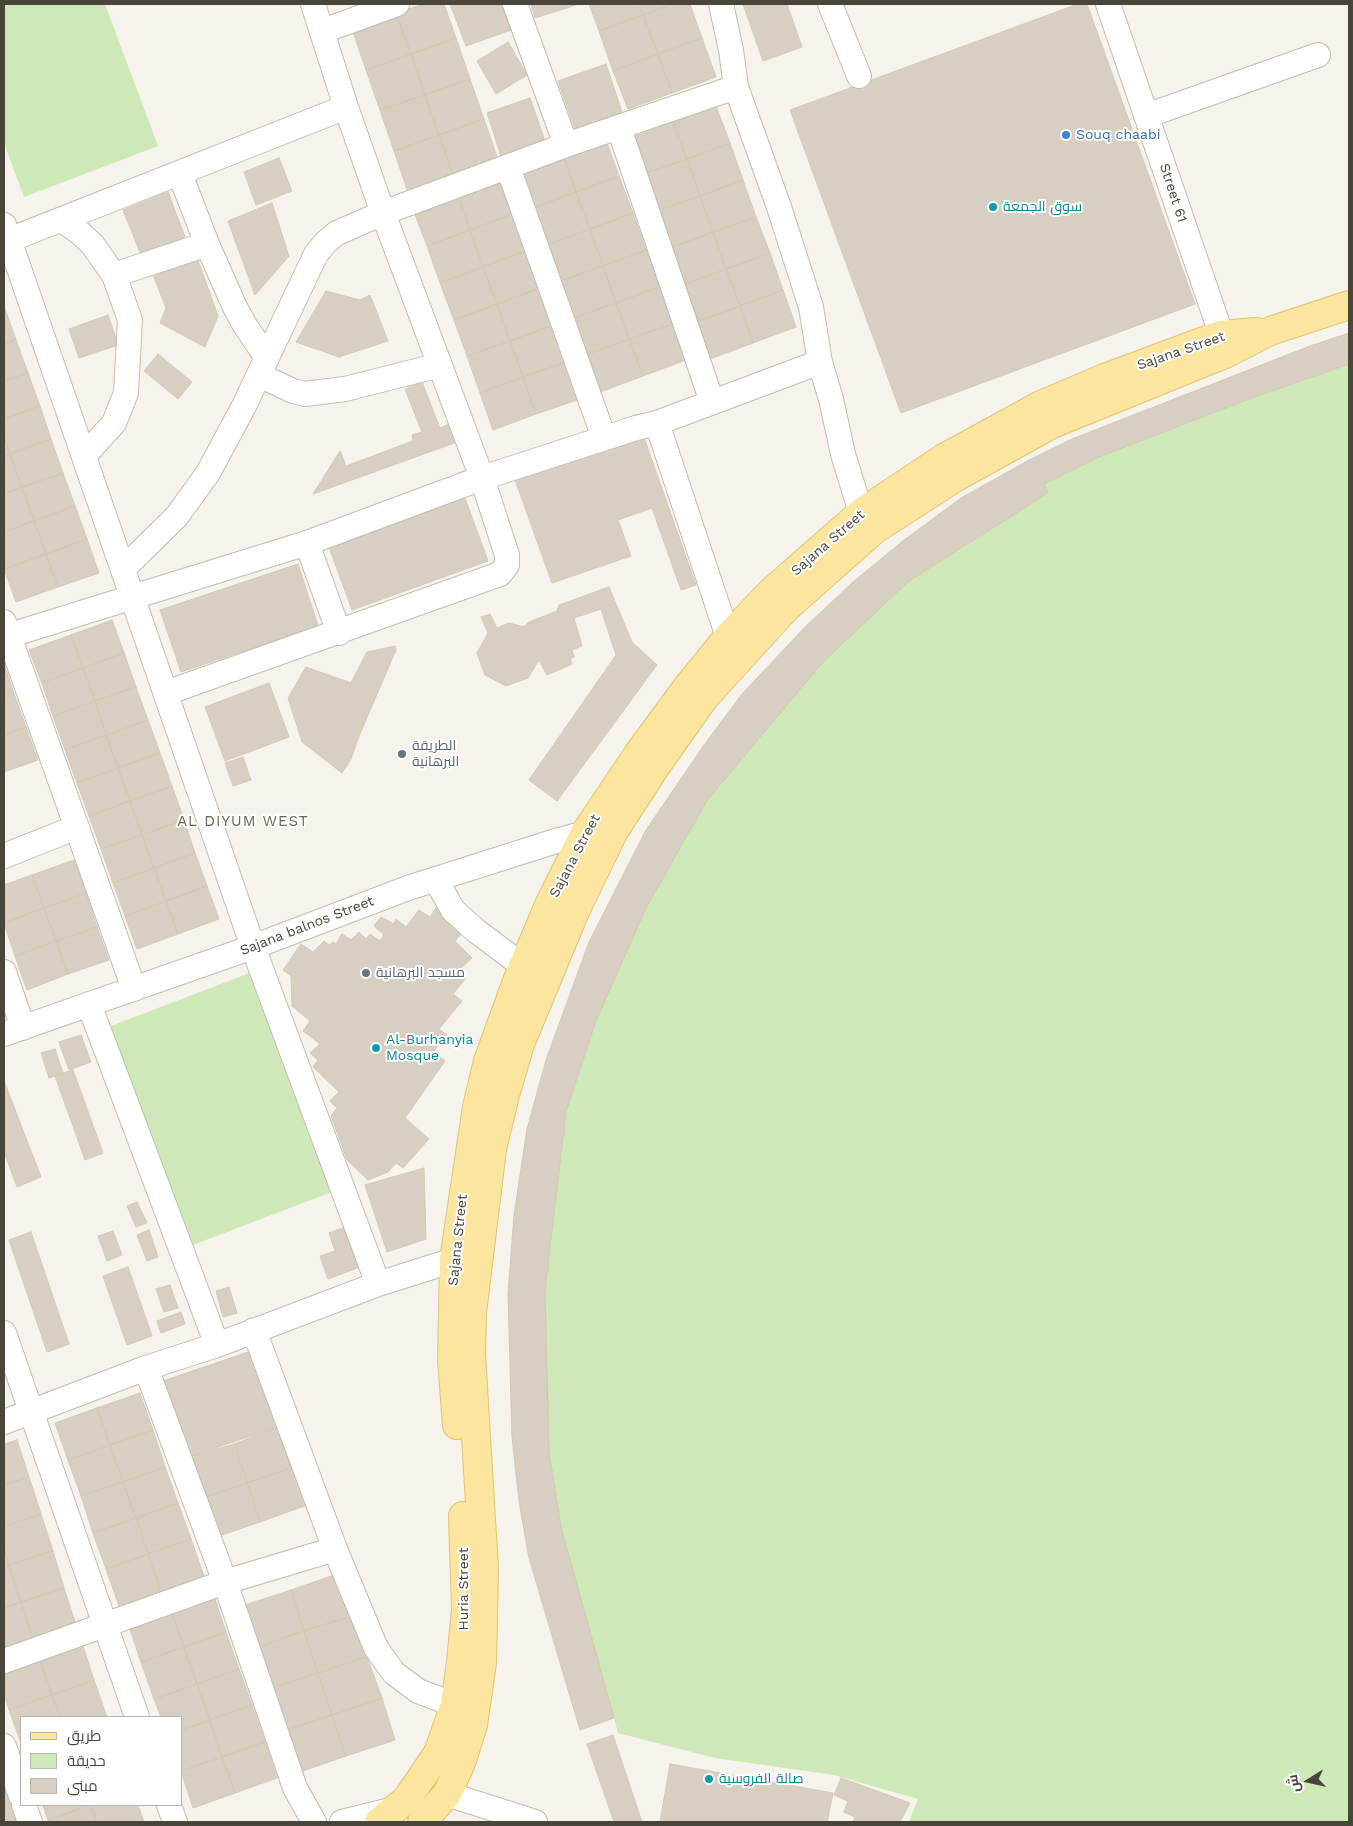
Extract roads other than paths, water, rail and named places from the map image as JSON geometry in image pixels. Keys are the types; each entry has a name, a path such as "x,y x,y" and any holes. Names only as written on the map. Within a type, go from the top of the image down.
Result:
{"main road":[{"name":"Sajana Street","path":"462,1357 454,1260 476,1107 488,1061 523,966 549,905 585,833 638,754 688,686 728,637 771,592 861,513 944,458 1041,405 1107,377 1224,344 1349,305"},
{"name":"Sajana Street","path":"462,1357 472,1313 492,1149 520,1044 576,909 614,831 656,766 704,698 786,608 874,530 956,477 1052,424 1224,344"},
{"name":"Huria Street","path":"387,1816 407,1799 438,1752 455,1705 462,1662 466,1610 462,1496 462,1357"},
{"name":"Huria Street","path":"422,1822 447,1794 461,1762 473,1725 482,1663 484,1569 462,1357"}],"street":[{"path":"166,693 339,633 500,574 507,565 507,555 482,478 383,213 346,108 313,4"},
{"path":"323,31 397,4"},
{"path":"515,4 566,145"},
{"path":"721,4 731,50 736,87 776,198 811,307 820,362 831,399 843,454 861,513"},
{"path":"830,4 859,76"},
{"name":"Street 61","path":"1108,4 1224,344"},
{"path":"1146,116 1318,55"},
{"path":"123,569 177,516 198,487 220,451 316,254 337,233 383,213 566,145 736,87"},
{"path":"346,108 62,220 5,236 134,598 253,947 378,1284"},
{"path":"619,128 712,402"},
{"path":"508,167 604,438"},
{"path":"180,174 207,244 263,366 293,391 305,394 345,389 440,365"},
{"path":"62,220 92,244 114,275 130,320 126,393 114,423 84,456"},
{"path":"114,275 207,244"},
{"path":"134,988 5,631 134,598 306,542 482,478 604,438 657,423 820,362"},
{"path":"657,423 728,637"},
{"path":"306,542 339,633"},
{"path":"4,856 77,827"},
{"name":"Sajana balnos Street","path":"13,1031 253,947 408,888 585,833 614,831"},
{"path":"436,880 453,910 474,930 523,966"},
{"path":"4,972 13,1031"},
{"path":"89,1004 217,1345"},
{"path":"4,1422 146,1368 217,1345 378,1284 454,1260"},
{"path":"254,1330 336,1548 376,1648 394,1674 418,1691 455,1705"},
{"path":"4,1333 137,1716"},
{"path":"146,1368 225,1582 294,1788 314,1822"},
{"path":"4,1661 225,1582 336,1548"},
{"path":"4,1746 20,1793"},
{"path":"447,1794 536,1822"},
{"path":"24,1806 30,1822"},
{"path":"169,1806 175,1822"},
{"path":"342,1822 387,1816"}],"place":[{"name":"Souq chaabi","path":"1066,135"},
{"name":"سوق الجمعة","path":"993,207"},
{"name":"الطريقة البرهانية","path":"402,754"},
{"name":"مسجد البرهانية","path":"366,973"},
{"name":"Al-Burhanyia Mosque","path":"376,1048"},
{"name":"صالة الفروسية","path":"709,1779"}],"district":[{"name":"AL DIYUM WEST","path":"243,822"}]}
